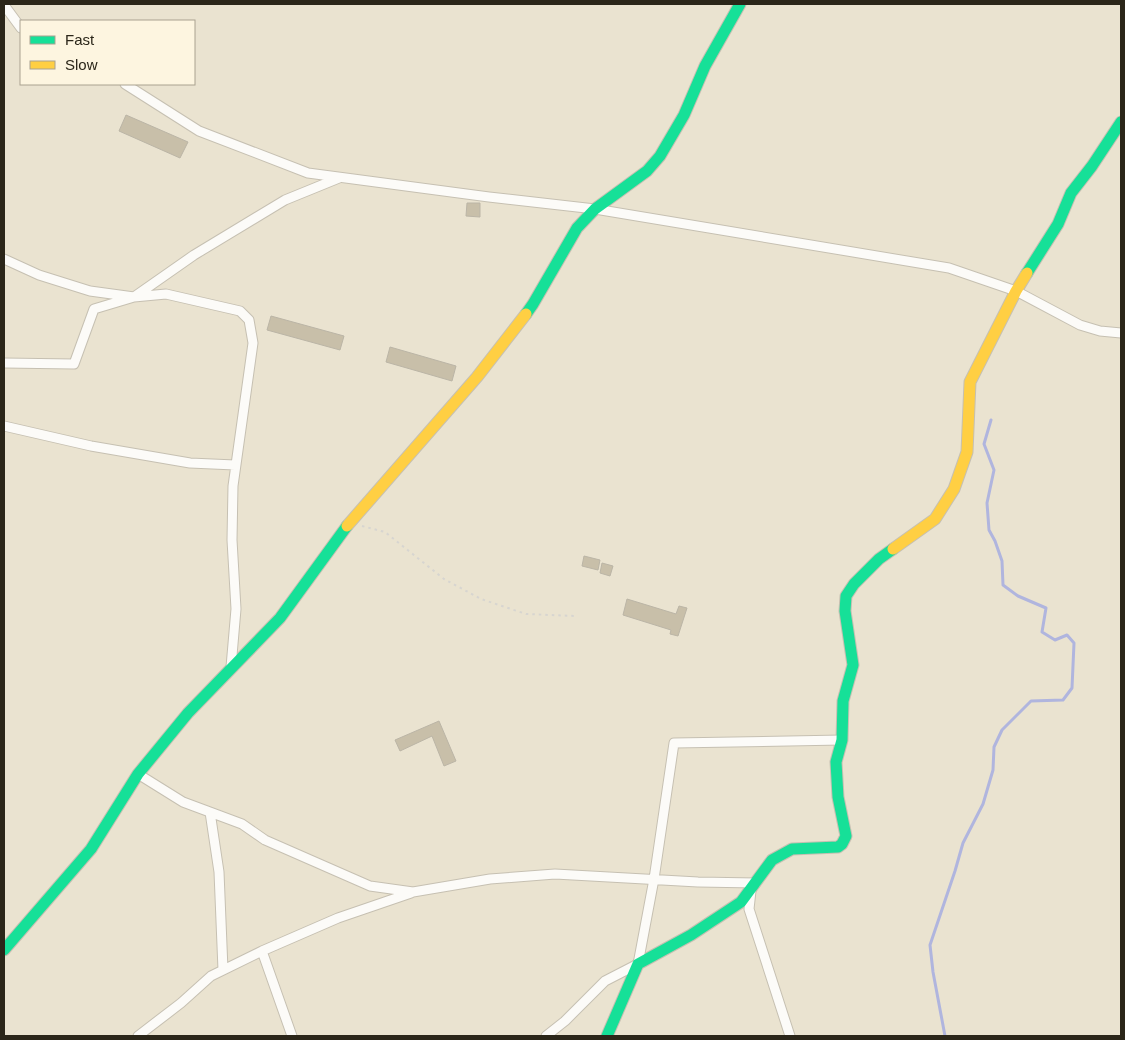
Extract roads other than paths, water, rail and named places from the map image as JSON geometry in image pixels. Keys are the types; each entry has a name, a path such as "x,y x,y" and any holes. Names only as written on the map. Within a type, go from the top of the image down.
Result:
{"street":[{"path":"4,950 91,849 138,774 188,713 280,618 350,522 477,377 533,304 577,228 596,209 647,171 660,156 684,115 705,66 740,4"},
{"path":"4,5 20,27"},
{"path":"127,85 199,131 308,173 596,209 949,268 1016,291 1080,325 1100,331 1121,333"},
{"path":"546,1036 565,1021 604,982 711,923 741,902 772,860 792,849 838,847 842,844 846,836 838,797 836,762 842,740 843,701 853,665 845,611 846,596 854,584 879,559 936,519 954,490 968,452 970,382 1016,291 1058,224 1071,193 1092,166 1121,122"},
{"path":"4,259 39,276 90,291 134,297 194,255 285,200 339,177"},
{"path":"4,364 74,364 94,309 134,297 166,294 240,311 249,320 253,343 233,486 232,540 236,609 231,667"},
{"path":"4,426 100,448 190,463 235,465"},
{"path":"607,1036 638,964 654,879 674,743 842,740"},
{"path":"138,774 183,802 242,824 265,840 370,886 413,892"},
{"path":"210,812 219,872 223,970"},
{"path":"138,1036 181,1003 211,976 262,951 338,918 413,892 490,880 555,874 753,887"},
{"path":"753,887 749,909 790,1036"},
{"path":"262,951 292,1036"}],"waterway":[{"path":"945,1036 930,945 963,843 983,804 993,770 994,747 1002,730 1031,701 1063,700 1072,688 1074,643 1067,635 1055,640 1042,632 1046,608 1018,596 1003,585 1002,561 989,530 987,503 994,470 984,444 991,420"}]}
